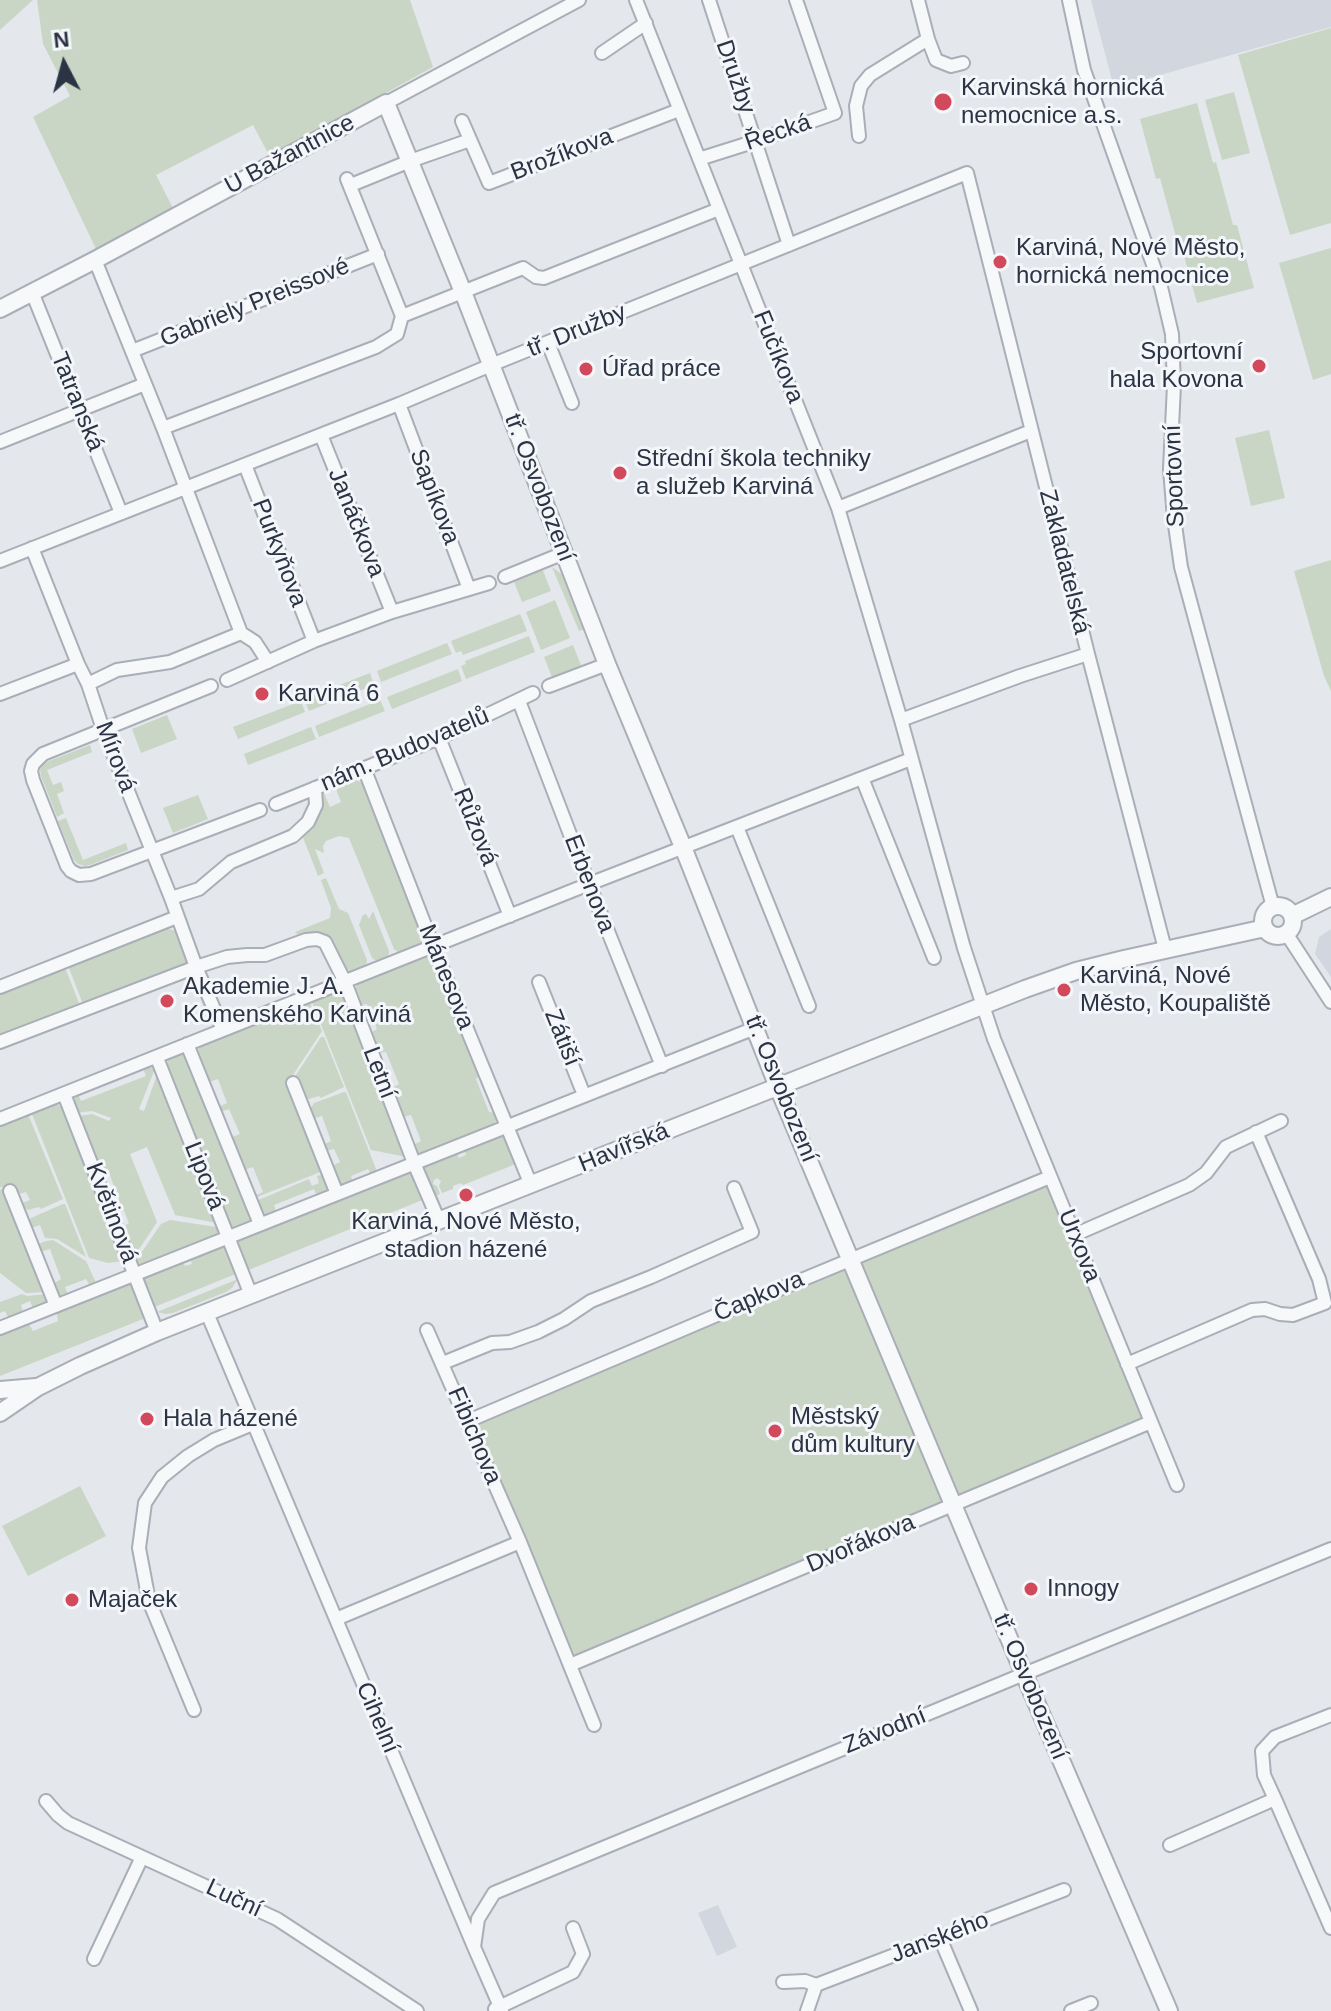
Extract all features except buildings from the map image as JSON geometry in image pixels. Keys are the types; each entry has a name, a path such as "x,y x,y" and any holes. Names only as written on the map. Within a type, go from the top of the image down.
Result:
{"street":[{"name":"U Bažantnice","path":"0,309 579,0"},
{"name":"Fučíkova","path":"636,0 838,508 964,948 984,1005"},
{"name":"Družby","path":"709,0 789,245"},
{"name":"Řecká","path":"699,159 835,113 796,0"},
{"path":"918,0 936,60 951,66 963,63"},
{"name":"Sportovní","path":"1069,0 1084,70 1161,287 1172,334 1174,385 1170,469 1181,567 1273,907"},
{"path":"602,53 646,23"},
{"path":"859,136 856,106 861,86 870,75 928,39"},
{"name":"tř. Osvobození","path":"386,103 778,1087 1169,2011"},
{"name":"Brožíkova","path":"462,121 489,183 679,110"},
{"path":"163,428 376,347 397,334 402,316 349,182 470,140"},
{"name":"tř. Družby","path":"0,561 399,404 967,173"},
{"name":"Zakladatelská","path":"967,173 1165,949"},
{"path":"402,316 523,268 536,277 544,278 719,209"},
{"name":"Gabriely Preissové","path":"132,351 378,254"},
{"path":"95,260 241,633 255,642 268,662"},
{"name":"Tatranská","path":"32,292 121,513"},
{"path":"548,343 572,403"},
{"path":"0,442 145,384"},
{"name":"Sapíkova","path":"399,404 469,589"},
{"path":"838,508 1031,431"},
{"name":"Janáčkova","path":"321,435 392,612"},
{"name":"Purkyňova","path":"245,465 314,641"},
{"name":"Mírová","path":"32,548 223,1030"},
{"path":"505,577 564,553"},
{"path":"227,680 314,641 392,612 489,583"},
{"path":"88,684 117,670 170,662 241,633"},
{"path":"901,720 1088,654"},
{"path":"0,694 78,664"},
{"path":"549,686 607,664"},
{"path":"211,686 37,759 31,771 33,780 67,866 71,871 85,875 260,810"},
{"name":"nám. Budovatelů","path":"276,804 439,738 533,693"},
{"name":"Erbenova","path":"519,701 662,1066"},
{"name":"Růžová","path":"439,738 510,916"},
{"path":"0,1119 911,759"},
{"name":"Mánesova","path":"364,768 531,1185"},
{"path":"862,778 934,958"},
{"path":"171,898 199,889 231,862 293,836 308,822 316,805 315,788"},
{"path":"737,827 809,1006"},
{"path":"1292,916 1331,897"},
{"path":"1273,907 1283,907 1292,916 1292,926 1286,933 1272,934 1265,928 1264,918 1273,907"},
{"path":"0,987 177,917"},
{"name":"Havířská","path":"0,1413 38,1387 157,1332 984,1005 1076,971 1265,928"},
{"path":"1286,933 1331,1002"},
{"path":"0,1042 196,967 227,957 265,955 306,940 325,942 345,982"},
{"name":"Letní","path":"345,982 439,1221"},
{"name":"Zátiší","path":"539,982 584,1095"},
{"name":"Urxova","path":"984,1005 994,1039 1177,1485"},
{"path":"0,1328 755,1028"},
{"name":"Lipová","path":"187,1044 260,1224"},
{"name":"Lipová","path":"157,1058 251,1295"},
{"path":"293,1083 337,1194"},
{"name":"Květinová","path":"64,1094 157,1332"},
{"path":"1074,1235 1189,1185 1206,1173 1226,1147 1281,1121"},
{"path":"1127,1364 1252,1310 1265,1309 1293,1315 1328,1302 1256,1132"},
{"name":"Čapkova","path":"468,1421 1050,1177"},
{"path":"443,1363 492,1343 510,1342 538,1332 591,1301 752,1232 734,1188"},
{"path":"10,1191 56,1306"},
{"name":"Cihelní","path":"207,1313 498,2010"},
{"name":"Fibichova","path":"427,1330 520,1542 594,1725"},
{"path":"0,1390 38,1387"},
{"name":"Dvořákova","path":"570,1665 1151,1422"},
{"path":"194,1710 149,1601 139,1548 145,1503 162,1477 188,1456 214,1440 255,1423"},
{"path":"336,1619 520,1542"},
{"name":"Závodní","path":"474,1947 478,1919 494,1893 1331,1549"},
{"path":"1331,1715 1275,1737 1262,1751 1264,1775 1331,1928"},
{"path":"1170,1845 1275,1799"},
{"name":"Luční","path":"46,1801 68,1823 277,1919 417,2011"},
{"path":"94,1959 142,1857"},
{"name":"Janského","path":"783,1982 810,1983 940,1938 1064,1890"},
{"path":"498,2010 573,1972 583,1954 573,1928"},
{"path":"940,1938 971,2011"},
{"path":"807,2011 810,1983"},
{"path":"1071,2011 1091,2003"}],"shaded area":[{"path":"1091,0 1331,0 1331,27 1114,88"},
{"path":"1331,929 1331,977 1315,954 1319,937"},
{"path":"718,1905 737,1947 717,1956 698,1913"}],"green space":[{"path":"0,0 33,0 0,30"},
{"path":"37,0 410,0 433,67 270,157 253,125 156,175 173,208 96,249 33,117 70,96 43,44"},
{"path":"1331,28 1331,223 1290,235 1238,55"},
{"path":"1234,92 1250,153 1222,160 1205,100"},
{"path":"1197,103 1254,288 1197,303 1160,178 1156,179 1140,119"},
{"path":"1331,248 1331,374 1313,380 1279,263"},
{"path":"1269,430 1285,498 1251,506 1235,438"},
{"path":"1331,560 1331,691 1294,571"},
{"path":"552,567 563,575 585,629 579,631"},
{"path":"542,568 551,591 522,602 513,579"},
{"path":"555,600 570,638 541,650 526,612"},
{"path":"520,614 527,631 463,655 461,651 456,653 451,641"},
{"path":"529,636 535,652 466,679 461,666 466,664 465,661"},
{"path":"447,643 452,654 381,682 377,671"},
{"path":"573,645 582,668 553,680 544,657"},
{"path":"458,669 462,681 392,709 387,697"},
{"path":"370,673 374,685 309,711 304,699"},
{"path":"380,700 385,711 319,737 315,726"},
{"path":"301,701 305,712 238,739 233,727"},
{"path":"167,715 177,739 141,753 132,729"},
{"path":"311,727 316,739 248,765 244,754"},
{"path":"90,745 92,752 47,770 53,785 61,782 64,791 57,794 64,813 57,817 40,769 44,763"},
{"path":"356,780 365,784 424,939 422,943 399,953 394,949 349,838 339,836 326,841 324,853 315,849 324,873 318,876 302,835 321,796 324,793 330,807 341,802 336,789"},
{"path":"198,795 208,819 173,833 163,808"},
{"path":"66,818 83,860 126,843 128,850 90,865 78,864 58,821"},
{"path":"326,878 339,909 348,913 367,960 366,966 353,972 343,966 334,944 325,935 313,933 299,936 295,932 330,918 331,908 321,880"},
{"path":"373,911 389,951 388,958 378,962 372,958 359,925 363,915 366,914 369,919"},
{"path":"165,926 176,931 189,966 84,1007 67,963"},
{"path":"420,957 433,959 481,1074 476,1079 489,1112 497,1116 494,1128 423,1156 414,1150 415,1144 421,1141 411,1115 403,1117 391,1091 399,1084 386,1052 378,1053 370,1033 377,1029 367,1004 359,1005 354,990 360,981"},
{"path":"64,965 81,1008 0,1039 0,990"},
{"path":"331,993 345,998 407,1157 371,1150 312,1002"},
{"path":"307,1002 322,1031 293,1075 288,1077 324,1169 252,1199 263,1192 253,1167 244,1170 230,1138 240,1134 229,1109 220,1112 218,1107 227,1103 218,1079 209,1082 197,1052 201,1045"},
{"path":"321,1037 324,1037 344,1087 321,1098 309,1099 303,1097 294,1078"},
{"path":"178,1053 187,1055 252,1216 248,1225 235,1229 228,1224 166,1065 170,1057"},
{"path":"143,1068 154,1071 139,1109 144,1111 157,1075 217,1223 175,1215 147,1147 130,1154 157,1222 134,1257 121,1228 129,1223 124,1211 115,1212 113,1204 119,1200 108,1170 100,1172 79,1116 92,1114 109,1121 111,1118 92,1111 76,1113 73,1108 76,1096 81,1101 146,1076"},
{"path":"344,1092 378,1174 372,1177 368,1169 351,1176 354,1184 344,1187 338,1184 332,1166 340,1162 334,1149 325,1151 323,1145 331,1141 322,1116 312,1119 309,1111 314,1103"},
{"path":"55,1103 65,1109 123,1261 108,1263 89,1258 32,1114"},
{"path":"28,1114 63,1199 41,1209 28,1210 20,1204 30,1200 26,1192 16,1195 10,1188 0,1187 0,1124"},
{"path":"500,1135 506,1139 516,1164 453,1186 453,1189 442,1193 439,1186 441,1181 437,1178 433,1184 440,1194 434,1197 424,1166 455,1149 459,1158 466,1155 463,1146"},
{"path":"407,1170 412,1172 425,1199 246,1271 235,1241"},
{"path":"324,1174 328,1193 318,1198 314,1189 274,1205 277,1214 263,1216 256,1201 309,1179 312,1186 319,1183 317,1176"},
{"path":"1048,1184 1145,1420 575,1657 476,1424"},
{"path":"2,1189 4,1193 8,1191 46,1292 26,1293 0,1273"},
{"path":"63,1204 86,1257 57,1239 45,1238 40,1225 31,1228 28,1222"},
{"path":"170,1220 219,1228 215,1238 144,1267 139,1266 135,1263 137,1259 161,1224"},
{"path":"53,1240 86,1261 97,1285 90,1286 86,1279 65,1287 68,1295 59,1299 53,1284 61,1279 50,1249 40,1252 36,1245"},
{"path":"221,1245 228,1250 238,1273 152,1308 143,1285 145,1275 182,1259 185,1266 192,1264 189,1256"},
{"path":"238,1279 226,1292 173,1313 157,1312"},
{"path":"126,1282 136,1288 143,1319 0,1376 0,1331 27,1321 33,1331 58,1321 56,1310"},
{"path":"22,1294 47,1294 49,1303 34,1312 30,1301 21,1305 21,1317 19,1313 11,1316 13,1320 5,1311 0,1313 0,1302"},
{"path":"80,1486 106,1536 28,1576 2,1526"}],"place":[{"name":"Karvinská hornická nemocnice a.s.","path":"943,102"},
{"name":"Karviná, Nové Město, hornická nemocnice","path":"1000,262"},
{"name":"Sportovní hala Kovona","path":"1259,366"},
{"name":"Úřad práce","path":"586,369"},
{"name":"Střední škola techniky a služeb Karviná","path":"620,473"},
{"name":"Karviná 6","path":"262,694"},
{"name":"Karviná, Nové Město, Koupaliště","path":"1064,990"},
{"name":"Akademie J. A. Komenského Karviná","path":"167,1001"},
{"name":"Karviná, Nové Město, stadion házené","path":"466,1195"},
{"name":"Hala házené","path":"147,1419"},
{"name":"Městský dům kultury","path":"775,1431"},
{"name":"Innogy","path":"1031,1589"},
{"name":"Majaček","path":"72,1600"}]}
